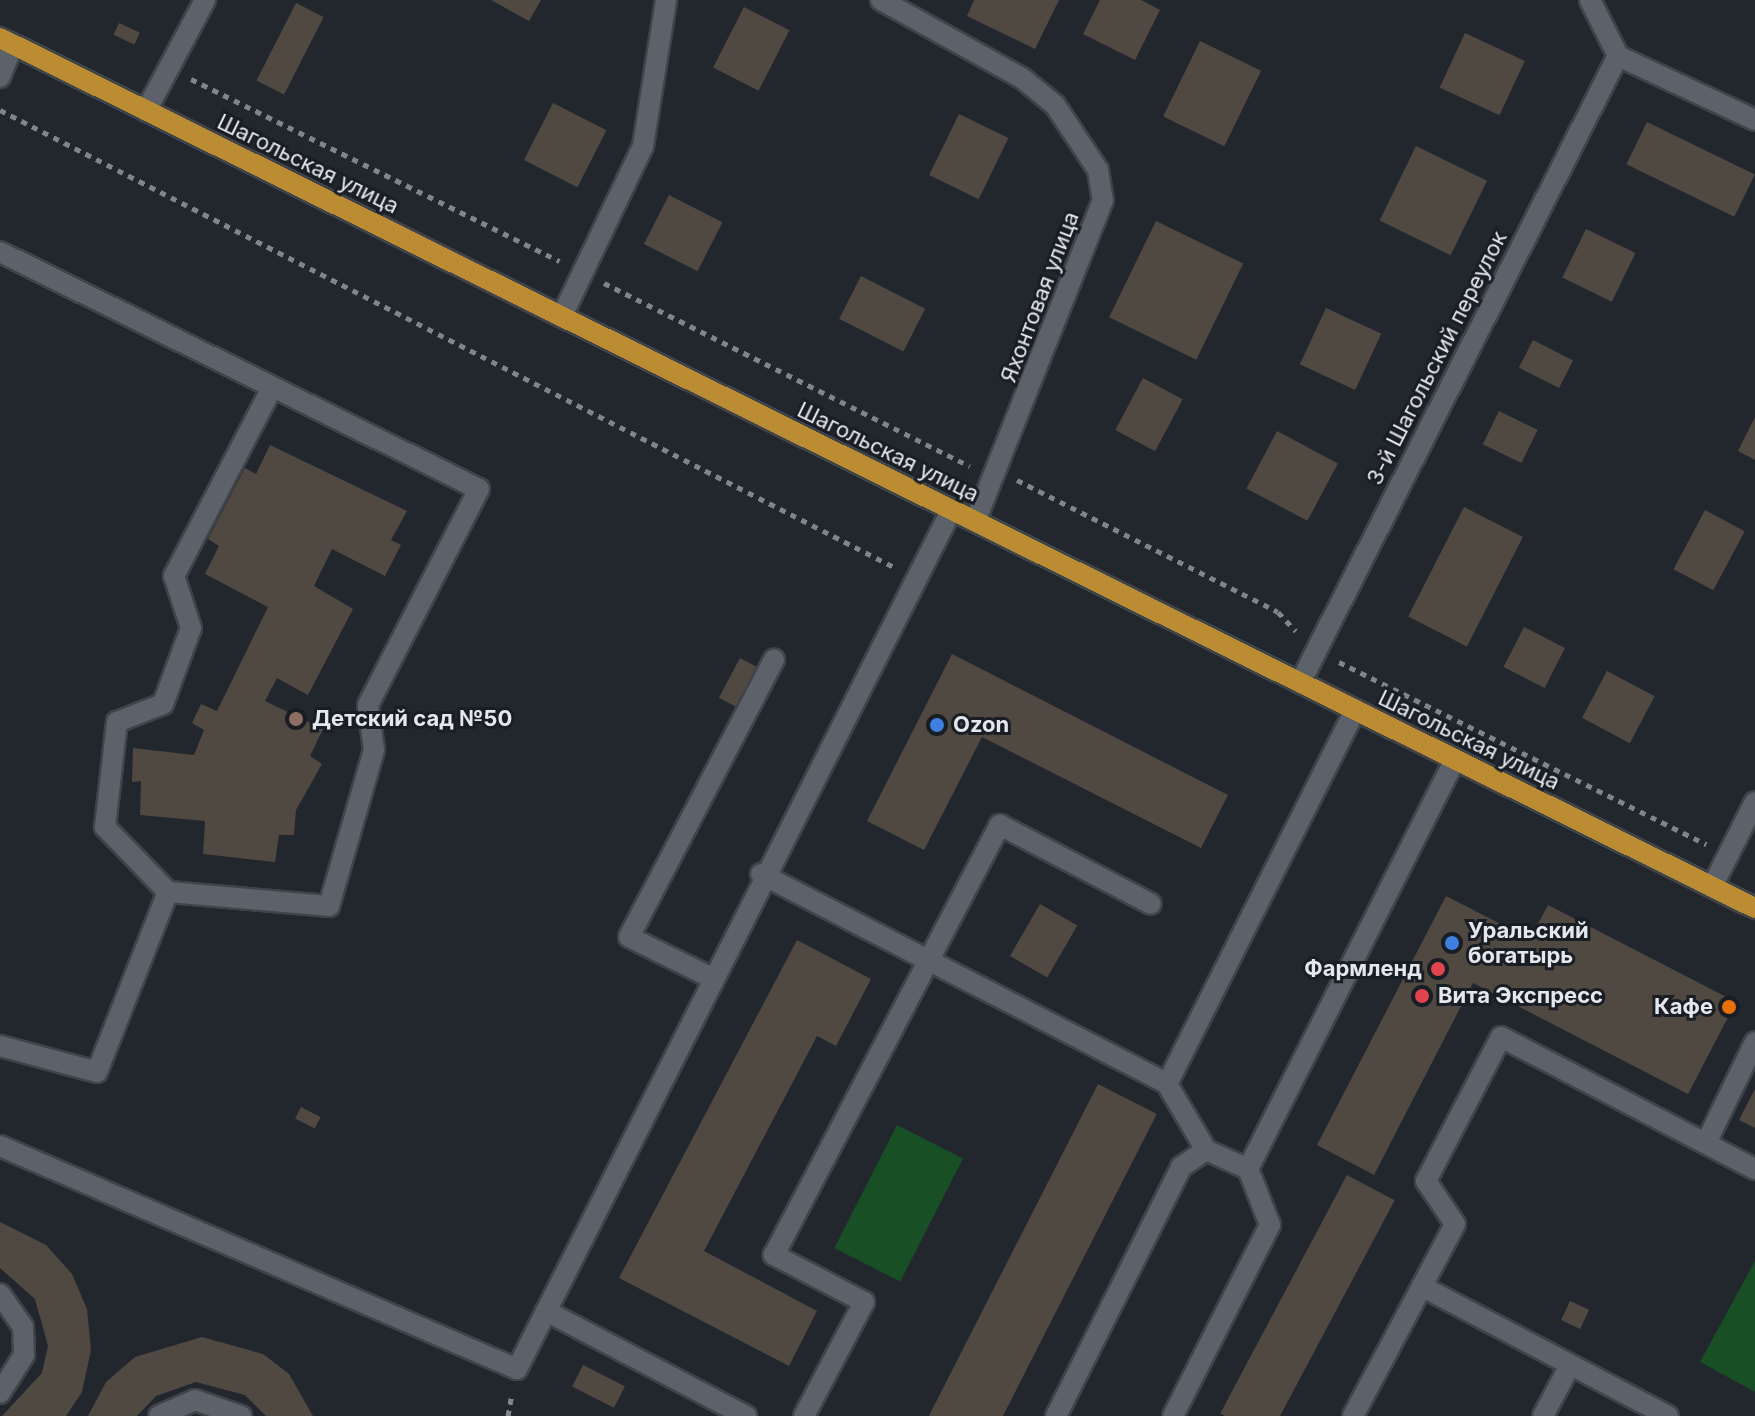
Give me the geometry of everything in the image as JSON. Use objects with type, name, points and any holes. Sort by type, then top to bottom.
[{"type":"main road","name":"Шагольская улица","points":[[6,41],[1755,908]]},
{"type":"street","points":[[146,111],[205,0]]},
{"type":"street","points":[[562,316],[643,146],[666,0]]},
{"type":"street","name":"Яхонтовая улица","points":[[881,0],[916,8],[1055,105],[1098,170],[1103,200],[998,471],[975,521]]},
{"type":"street","points":[[1590,0],[1618,56],[1755,120]]},
{"type":"street","points":[[0,77],[6,41]]},
{"type":"street","name":"3-й Шагольский переулок","points":[[1300,683],[1618,56]]},
{"type":"street","points":[[0,252],[271,390],[479,489],[368,705],[374,750],[329,906],[168,892],[105,827],[117,722],[163,704],[191,628],[174,576],[271,390]]},
{"type":"street","points":[[0,1146],[517,1369],[761,874],[951,511]]},
{"type":"street","points":[[710,977],[629,937],[774,660]]},
{"type":"street","points":[[1167,1084],[1355,710]]},
{"type":"street","points":[[1248,1169],[1455,760]]},
{"type":"street","points":[[1712,887],[1755,802]]},
{"type":"street","points":[[804,1416],[864,1302],[774,1255],[1000,825],[1151,904]]},
{"type":"street","points":[[761,874],[1167,1084],[1206,1150],[1248,1169],[1270,1225],[1173,1416]]},
{"type":"street","points":[[0,1046],[97,1072],[168,892]]},
{"type":"street","points":[[1353,1416],[1455,1224],[1426,1181],[1501,1037],[1755,1169]]},
{"type":"street","points":[[1706,1143],[1755,1042]]},
{"type":"street","points":[[1056,1416],[1181,1167],[1206,1150]]},
{"type":"street","points":[[1423,1287],[1569,1367],[1668,1416]]},
{"type":"street","points":[[0,1294],[23,1327],[24,1355],[0,1393]]},
{"type":"street","points":[[546,1311],[746,1416]]},
{"type":"street","points":[[1543,1416],[1569,1367]]},
{"type":"street","points":[[159,1416],[195,1400],[241,1416]]},
{"type":"path","points":[[169,68],[583,272],[953,462],[998,471],[1278,612],[1316,651],[1730,856]]},
{"type":"path","points":[[0,110],[916,578]]},
{"type":"green space","points":[[897,1125],[963,1159],[900,1282],[834,1248]]},
{"type":"green space","points":[[1755,1261],[1755,1392],[1700,1362]]},
{"type":"building","points":[[491,0],[541,0],[529,21]]},
{"type":"building","points":[[974,0],[1059,0],[1035,49],[967,16]]},
{"type":"building","points":[[1100,0],[1141,0],[1160,10],[1135,60],[1083,34]]},
{"type":"building","points":[[296,3],[324,17],[284,95],[257,81]]},
{"type":"building","points":[[744,7],[789,30],[759,91],[713,68]]},
{"type":"building","points":[[119,23],[140,33],[134,45],[114,35]]},
{"type":"building","points":[[1465,33],[1525,61],[1499,115],[1440,87]]},
{"type":"building","points":[[1200,41],[1261,71],[1224,146],[1163,116]]},
{"type":"building","points":[[553,103],[606,130],[577,187],[524,160]]},
{"type":"building","points":[[959,114],[1008,138],[979,199],[929,175]]},
{"type":"building","points":[[1647,122],[1755,175],[1734,217],[1626,164]]},
{"type":"building","points":[[1416,146],[1487,181],[1451,255],[1380,221]]},
{"type":"building","points":[[669,195],[722,222],[697,271],[644,244]]},
{"type":"building","points":[[1156,221],[1243,264],[1196,360],[1109,317]]},
{"type":"building","points":[[1586,229],[1635,253],[1612,302],[1562,278]]},
{"type":"building","points":[[861,276],[925,309],[903,351],[839,319]]},
{"type":"building","points":[[1326,308],[1381,334],[1355,390],[1300,364]]},
{"type":"building","points":[[1533,340],[1573,360],[1559,388],[1519,368]]},
{"type":"building","points":[[1143,378],[1183,399],[1155,451],[1115,430]]},
{"type":"building","points":[[1499,411],[1538,430],[1521,463],[1483,444]]},
{"type":"building","points":[[1755,417],[1755,460],[1738,451]]},
{"type":"building","points":[[1277,431],[1338,463],[1307,521],[1246,488]]},
{"type":"building","points":[[270,445],[407,511],[391,540],[401,545],[385,576],[332,549],[314,586],[353,609],[308,695],[277,678],[265,701],[323,729],[310,756],[322,764],[296,810],[294,835],[279,835],[275,862],[203,854],[205,821],[140,815],[141,781],[132,782],[133,748],[194,755],[204,730],[192,723],[201,704],[217,711],[268,607],[205,574],[219,546],[208,539],[245,468],[256,474]]},
{"type":"building","points":[[1464,507],[1523,537],[1467,647],[1408,617]]},
{"type":"building","points":[[1705,510],[1745,531],[1713,590],[1674,569]]},
{"type":"building","points":[[1524,627],[1565,648],[1545,688],[1504,667]]},
{"type":"building","points":[[952,654],[1228,795],[1201,848],[982,737],[924,850],[867,821]]},
{"type":"building","points":[[740,658],[759,668],[737,708],[719,698]]},
{"type":"building","points":[[1607,671],[1655,696],[1630,743],[1582,718]]},
{"type":"building","points":[[1446,896],[1530,939],[1548,905],[1736,1002],[1688,1094],[1473,983],[1374,1175],[1317,1145]]},
{"type":"building","points":[[1040,904],[1077,926],[1047,977],[1010,956]]},
{"type":"building","points":[[797,940],[871,979],[836,1046],[817,1036],[704,1251],[817,1311],[789,1366],[619,1278]]},
{"type":"building","points":[[1098,1084],[1157,1114],[1003,1416],[929,1416]]},
{"type":"building","points":[[1755,1089],[1755,1128],[1739,1120]]},
{"type":"building","points":[[301,1107],[321,1117],[315,1129],[295,1119]]},
{"type":"building","points":[[1347,1175],[1395,1200],[1280,1416],[1220,1413]]},
{"type":"building","points":[[0,1222],[46,1245],[72,1274],[87,1309],[91,1350],[82,1392],[66,1416],[2,1416],[42,1373],[48,1346],[35,1299],[0,1268]]},
{"type":"building","points":[[1570,1301],[1589,1310],[1580,1329],[1561,1320]]},
{"type":"building","points":[[202,1337],[263,1354],[289,1374],[313,1416],[266,1416],[245,1395],[196,1382],[156,1396],[137,1416],[88,1416],[106,1382],[135,1357]]},
{"type":"building","points":[[583,1365],[625,1386],[614,1408],[572,1386]]},
{"type":"place","name":"Детский сад №50","points":[[296,719]]},
{"type":"place","name":"Ozon","points":[[937,725]]},
{"type":"place","name":"Уральский богатырь","points":[[1452,943]]},
{"type":"place","name":"Фармленд","points":[[1438,969]]},
{"type":"place","name":"Вита Экспресс","points":[[1422,996]]},
{"type":"place","name":"Кафе","points":[[1729,1007]]}]
